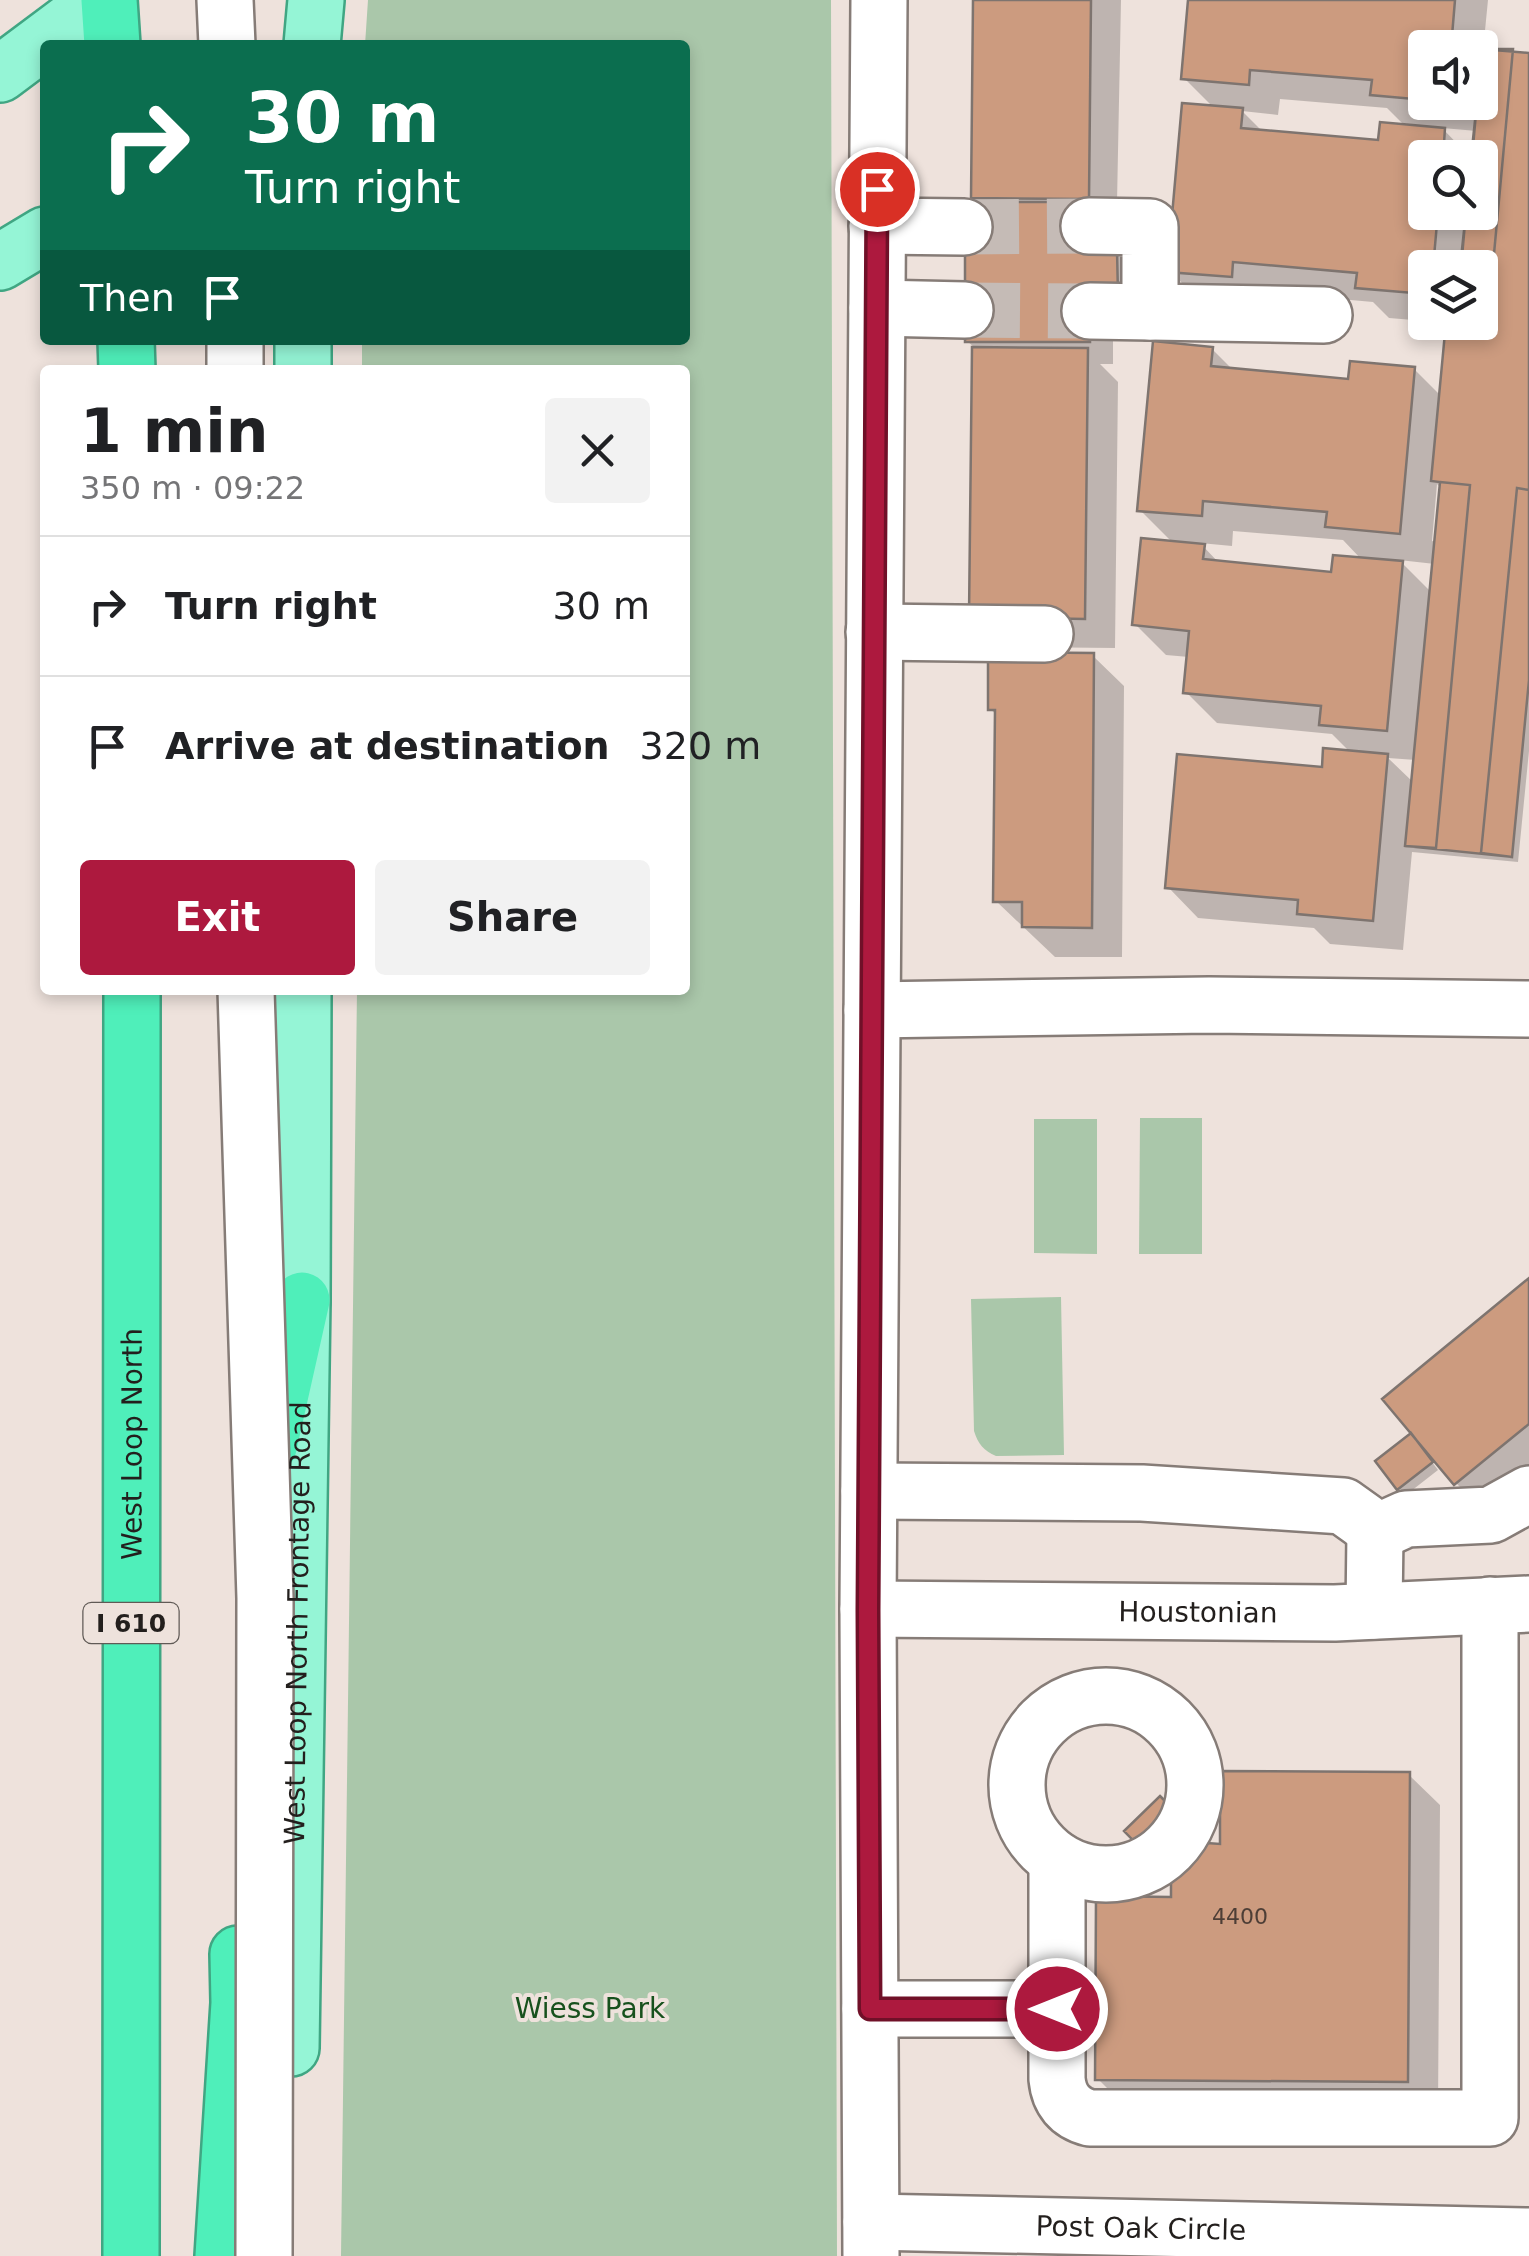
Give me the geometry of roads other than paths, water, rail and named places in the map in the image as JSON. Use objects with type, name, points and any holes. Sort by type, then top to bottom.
[{"type":"highway","points":[[109,0],[112,40]]},
{"type":"highway","name":"West Loop North","points":[[131,2256],[132,995]]},
{"type":"highway","points":[[223,2256],[238,2003],[238,1584],[302,1300]]},
{"type":"main road","points":[[45,40],[99,0]]},
{"type":"main road","points":[[290,0],[293,40]]},
{"type":"main road","points":[[312,40],[316,0]]},
{"type":"main road","points":[[0,74],[40,44]]},
{"type":"main road","points":[[0,262],[40,238]]},
{"type":"main road","name":"West Loop North Frontage Road","points":[[292,2256],[302,995]]},
{"type":"street","points":[[225,0],[227,40]]},
{"type":"street","points":[[871,2239],[868,1610],[878,0]]},
{"type":"street","points":[[877,226],[964,226]]},
{"type":"street","points":[[1089,226],[1150,227],[1150,312]]},
{"type":"street","points":[[877,308],[964,310]]},
{"type":"street","points":[[1090,311],[1324,314]]},
{"type":"street","points":[[874,632],[1044,634]]},
{"type":"street","points":[[246,995],[266,1598],[264,2256]]},
{"type":"street","points":[[872,1010],[1209,1005],[1529,1009]]},
{"type":"street","points":[[869,1491],[1142,1493],[1343,1506],[1374,1534],[1374,1611]]},
{"type":"street","points":[[1374,1534],[1406,1519],[1492,1515],[1529,1494]]},
{"type":"street","points":[[1057,1860],[1058,2089],[1066,2106],[1082,2116],[1490,2118],[1510,1604]]},
{"type":"street","name":"Houstonian","points":[[868,1610],[1315,1612],[1510,1604]]},
{"type":"street","points":[[870,2009],[1057,2009]]},
{"type":"street","name":"Post Oak Circle","points":[[871,2239],[1529,2236]]},
{"type":"tunnel","points":[[964,227],[1089,226]]},
{"type":"tunnel","points":[[965,310],[1090,311]]},
{"type":"park label","name":"Wiess Park","points":[[590,2008]]}]
